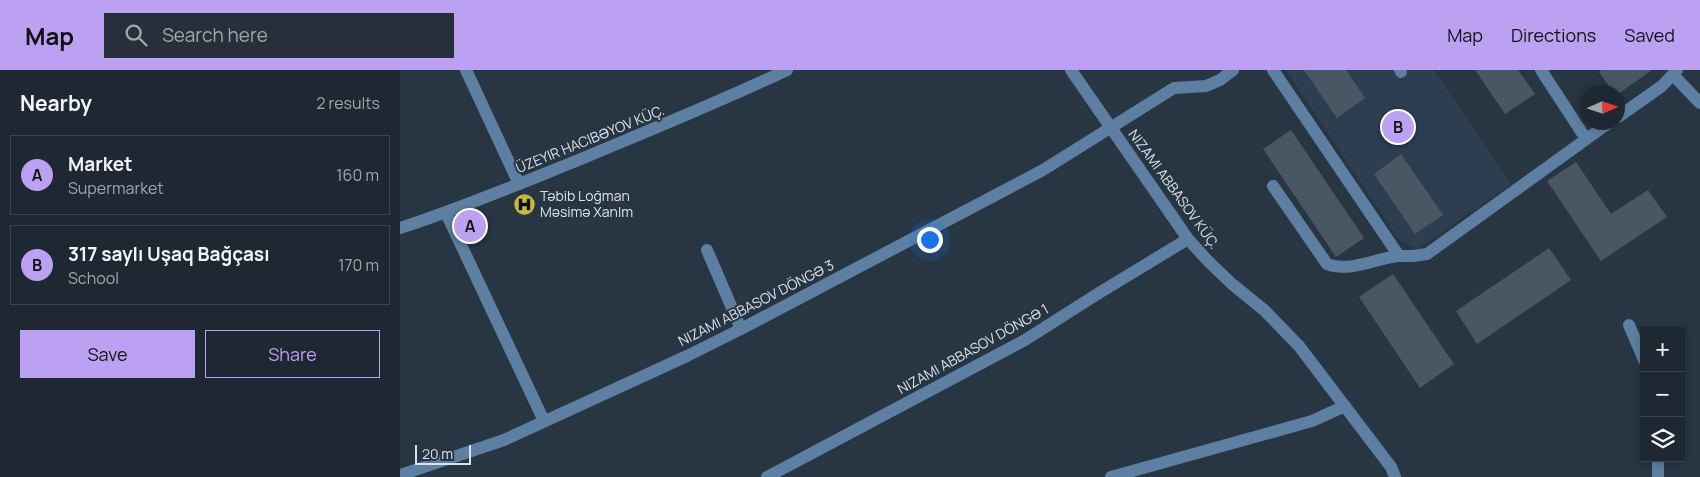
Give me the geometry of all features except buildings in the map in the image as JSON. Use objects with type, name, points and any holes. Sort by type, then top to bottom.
[{"type":"street","points":[[466,70],[519,184]]},
{"type":"street","points":[[400,228],[446,213],[519,184],[712,105],[787,70]]},
{"type":"street","name":"NIZAMI ABBASOV KÜÇ.","points":[[1071,70],[1188,239],[1214,267],[1264,310],[1299,346],[1391,468],[1395,477]]},
{"type":"street","name":"NIZAMI ABBASOV DÖNGƏ 3","points":[[400,475],[504,440],[686,356],[1043,170],[1174,88],[1206,86],[1220,80],[1233,70]]},
{"type":"street","points":[[1273,70],[1399,256]]},
{"type":"street","points":[[1541,70],[1586,139]]},
{"type":"street","points":[[1625,112],[1662,86],[1675,73],[1700,103]]},
{"type":"street","points":[[1272,186],[1327,264],[1345,268],[1385,257],[1428,254],[1599,130]]},
{"type":"street","points":[[446,213],[544,421]]},
{"type":"street","name":"NIZAMI ABBASOV DÖNGƏ 1","points":[[767,477],[1025,340],[1188,239]]},
{"type":"street","points":[[707,250],[741,329]]},
{"type":"street","points":[[1629,325],[1640,351]]},
{"type":"street","points":[[1111,477],[1312,421],[1345,406]]},
{"type":"street","points":[[1658,462],[1658,477]]},
{"type":"shaded area","points":[[1286,70],[1434,70],[1511,184],[1418,249],[1400,241]]},
{"type":"place","name":"317 saylı Uşaq Bağçası","points":[[1398,127]]},
{"type":"place","name":"Təbib Loğman Məsimə Xanlm","points":[[524,204]]},
{"type":"place","name":"Market","points":[[470,226]]}]
